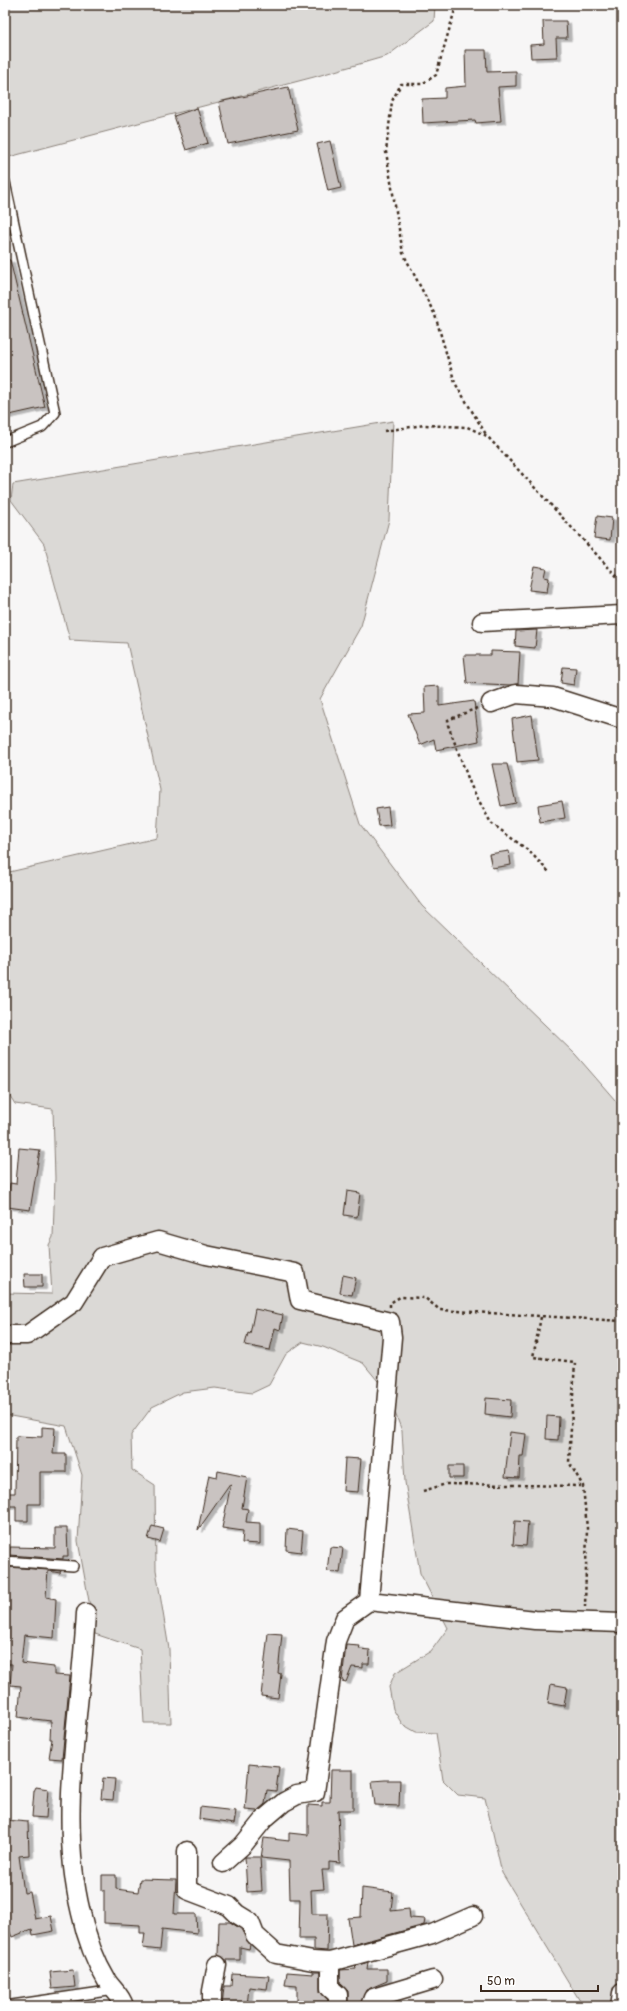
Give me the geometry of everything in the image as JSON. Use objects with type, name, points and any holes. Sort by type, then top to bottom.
[{"type":"street","points":[[482,622],[622,615]]},
{"type":"street","points":[[491,703],[516,694],[552,697],[622,719]]},
{"type":"street","points":[[5,1335],[27,1335],[74,1302],[102,1257],[158,1241],[206,1255],[295,1273],[300,1300],[390,1322],[392,1337],[391,1352],[369,1601]]},
{"type":"street","points":[[223,1863],[243,1845],[264,1819],[284,1802],[297,1795],[315,1792],[336,1640],[345,1618],[369,1601],[535,1620],[622,1623]]},
{"type":"street","points":[[86,1613],[83,1666],[73,1751],[72,1850],[81,1913],[94,1957],[108,1982],[120,1998]]},
{"type":"street","points":[[187,1851],[187,1890],[229,1906],[237,1914],[250,1922],[255,1935],[276,1954],[313,1961],[330,1962],[432,1934],[473,1916]]},
{"type":"street","points":[[330,1962],[330,1988],[338,1995],[338,2006]]},
{"type":"street","points":[[212,2006],[212,1991],[217,1965]]},
{"type":"street","points":[[370,2006],[373,1998],[433,1980]]},
{"type":"street","points":[[620,2006],[622,1993]]},
{"type":"lane","points":[[5,182],[55,413],[42,427],[5,442]]},
{"type":"lane","points":[[5,1561],[73,1566]]},
{"type":"lane","points":[[5,2006],[120,1998]]},
{"type":"path","points":[[455,5],[436,75],[422,84],[401,84],[392,101],[386,152],[404,253],[435,315],[455,383],[488,436],[622,582]]},
{"type":"path","points":[[384,431],[424,425],[467,427],[488,436]]},
{"type":"path","points":[[491,703],[448,720],[448,725],[471,786],[491,823],[529,851],[549,872]]},
{"type":"path","points":[[390,1322],[390,1303],[400,1297],[425,1298],[440,1310],[541,1317],[622,1320]]},
{"type":"path","points":[[541,1317],[533,1357],[575,1362],[570,1462],[583,1486],[587,1528],[584,1622]]},
{"type":"path","points":[[423,1491],[446,1484],[583,1486]]},
{"type":"shaded area","points":[[5,5],[435,5],[434,21],[387,56],[314,77],[5,158]]},
{"type":"shaded area","points":[[393,421],[389,520],[361,626],[320,699],[360,824],[422,906],[575,1054],[622,1108],[622,2006],[583,2006],[502,1873],[485,1798],[458,1795],[443,1780],[436,1733],[416,1732],[402,1724],[393,1709],[389,1687],[395,1673],[431,1651],[448,1628],[420,1573],[405,1482],[402,1431],[387,1392],[363,1363],[323,1347],[303,1342],[286,1354],[269,1385],[252,1393],[215,1388],[183,1392],[152,1407],[131,1435],[132,1470],[155,1485],[156,1570],[169,1649],[171,1723],[144,1723],[140,1649],[95,1634],[78,1541],[82,1475],[66,1426],[5,1415],[5,1293],[52,1294],[49,1245],[53,1237],[55,1178],[53,1109],[15,1104],[5,1088],[5,873],[157,838],[160,790],[127,643],[70,640],[44,544],[11,500],[13,484]]},
{"type":"building","points":[[543,21],[566,21],[567,38],[556,38],[557,57],[531,58],[530,45],[544,44]]},
{"type":"building","points":[[465,50],[486,50],[487,72],[516,71],[516,86],[498,87],[501,121],[476,123],[475,120],[423,123],[422,99],[445,98],[445,88],[466,86]]},
{"type":"building","points":[[288,87],[298,130],[228,144],[219,102]]},
{"type":"building","points":[[197,108],[208,143],[186,150],[174,116]]},
{"type":"building","points":[[330,141],[341,188],[328,191],[317,144]]},
{"type":"building","points":[[5,260],[10,260],[45,407],[5,416]]},
{"type":"building","points":[[597,516],[612,518],[610,540],[594,538]]},
{"type":"building","points":[[534,566],[546,568],[544,577],[549,578],[547,592],[529,590]]},
{"type":"building","points":[[537,630],[535,648],[515,646],[516,631]]},
{"type":"building","points":[[491,651],[520,652],[518,684],[467,683],[464,655],[491,655]]},
{"type":"building","points":[[563,667],[576,668],[574,685],[561,683]]},
{"type":"building","points":[[439,686],[439,706],[474,701],[479,741],[436,750],[434,739],[420,745],[408,714],[425,713],[424,687]]},
{"type":"building","points":[[532,715],[538,760],[517,762],[512,719]]},
{"type":"building","points":[[492,764],[507,764],[516,803],[501,806]]},
{"type":"building","points":[[562,801],[565,818],[540,822],[538,805]]},
{"type":"building","points":[[388,807],[390,825],[379,826],[376,809]]},
{"type":"building","points":[[509,851],[511,865],[492,868],[489,854]]},
{"type":"building","points":[[19,1148],[40,1150],[30,1210],[7,1207],[10,1183],[16,1184]]},
{"type":"building","points":[[347,1191],[360,1193],[357,1217],[344,1215]]},
{"type":"building","points":[[24,1274],[42,1274],[42,1287],[25,1287]]},
{"type":"building","points":[[343,1275],[356,1278],[352,1295],[340,1293]]},
{"type":"building","points":[[255,1309],[283,1315],[280,1330],[275,1328],[270,1350],[245,1345],[248,1333],[250,1334]]},
{"type":"building","points":[[486,1398],[511,1400],[510,1417],[485,1414]]},
{"type":"building","points":[[547,1416],[559,1417],[558,1440],[546,1439]]},
{"type":"building","points":[[42,1427],[55,1428],[53,1454],[66,1454],[66,1472],[40,1472],[40,1504],[28,1504],[28,1521],[16,1521],[16,1506],[5,1506],[5,1493],[15,1493],[16,1436],[42,1437]]},
{"type":"building","points":[[510,1432],[526,1434],[523,1456],[520,1456],[519,1478],[505,1477]]},
{"type":"building","points":[[345,1458],[361,1459],[358,1492],[343,1491]]},
{"type":"building","points":[[449,1466],[463,1466],[463,1478],[449,1478]]},
{"type":"building","points":[[218,1471],[247,1477],[242,1508],[248,1509],[246,1522],[260,1523],[260,1544],[242,1543],[243,1531],[222,1528],[231,1483],[198,1530],[209,1475],[217,1477]]},
{"type":"building","points":[[515,1521],[528,1522],[526,1546],[513,1545]]},
{"type":"building","points":[[152,1526],[164,1529],[160,1542],[148,1539]]},
{"type":"building","points":[[55,1528],[67,1528],[68,1556],[63,1556],[63,1559],[9,1555],[10,1547],[55,1548]]},
{"type":"building","points":[[287,1529],[303,1531],[301,1552],[286,1550]]},
{"type":"building","points":[[330,1547],[343,1548],[340,1573],[327,1571]]},
{"type":"building","points":[[8,1567],[61,1571],[60,1573],[48,1571],[46,1597],[56,1599],[54,1638],[24,1635],[21,1663],[54,1667],[54,1675],[70,1676],[62,1759],[49,1758],[52,1739],[50,1739],[51,1721],[18,1717],[21,1686],[10,1685],[12,1664],[5,1664],[5,1591]]},
{"type":"building","points":[[268,1633],[282,1634],[278,1673],[281,1674],[278,1698],[261,1696]]},
{"type":"building","points":[[346,1645],[360,1646],[359,1649],[370,1650],[369,1664],[363,1664],[363,1668],[352,1667],[346,1682],[342,1681]]},
{"type":"building","points":[[551,1684],[567,1687],[564,1706],[548,1703]]},
{"type":"building","points":[[249,1764],[279,1767],[276,1791],[267,1790],[265,1804],[257,1811],[245,1810]]},
{"type":"building","points":[[331,1770],[353,1770],[353,1810],[338,1810],[340,1863],[329,1862],[329,1870],[322,1870],[324,1889],[311,1890],[312,1914],[328,1914],[327,1951],[314,1950],[314,1939],[299,1939],[300,1899],[290,1899],[289,1861],[261,1858],[264,1838],[289,1841],[289,1833],[308,1835],[308,1805],[322,1806],[322,1802],[330,1802]]},
{"type":"building","points":[[103,1778],[115,1779],[113,1800],[101,1799]]},
{"type":"building","points":[[400,1780],[399,1806],[375,1805],[372,1781]]},
{"type":"building","points":[[36,1787],[48,1789],[46,1818],[32,1817],[34,1791]]},
{"type":"building","points":[[200,1807],[236,1811],[234,1824],[199,1819]]},
{"type":"building","points":[[5,1820],[28,1822],[29,1855],[19,1856],[24,1893],[30,1892],[35,1919],[51,1916],[54,1931],[33,1935],[32,1929],[12,1937],[8,1928],[5,1909]]},
{"type":"building","points":[[245,1857],[260,1857],[262,1891],[247,1892]]},
{"type":"building","points":[[102,1875],[116,1875],[116,1889],[138,1892],[140,1879],[176,1880],[174,1914],[196,1914],[197,1933],[162,1929],[160,1950],[143,1948],[145,1933],[140,1933],[140,1925],[104,1923],[104,1890],[102,1890]]},
{"type":"building","points":[[362,1888],[393,1892],[391,1911],[409,1909],[410,1918],[425,1919],[424,1925],[352,1945],[348,1918],[361,1917]]},
{"type":"building","points":[[219,1922],[230,1922],[241,1929],[250,1945],[249,1949],[240,1947],[240,1960],[226,1960],[218,1955]]},
{"type":"building","points":[[368,1962],[367,1969],[387,1969],[387,1981],[366,1990],[360,2006],[348,2006],[348,1991],[340,1983],[340,1970],[356,1969],[355,1966]]},
{"type":"building","points":[[73,1970],[75,1987],[52,1989],[50,1972]]},
{"type":"building","points":[[287,1972],[313,1974],[313,1972],[320,1972],[320,1992],[328,2000],[328,2002],[297,2002],[297,1986],[285,1985]]},
{"type":"building","points":[[232,1974],[269,1976],[267,1989],[249,1987],[247,2006],[222,2006],[224,1986],[231,1986]]}]
